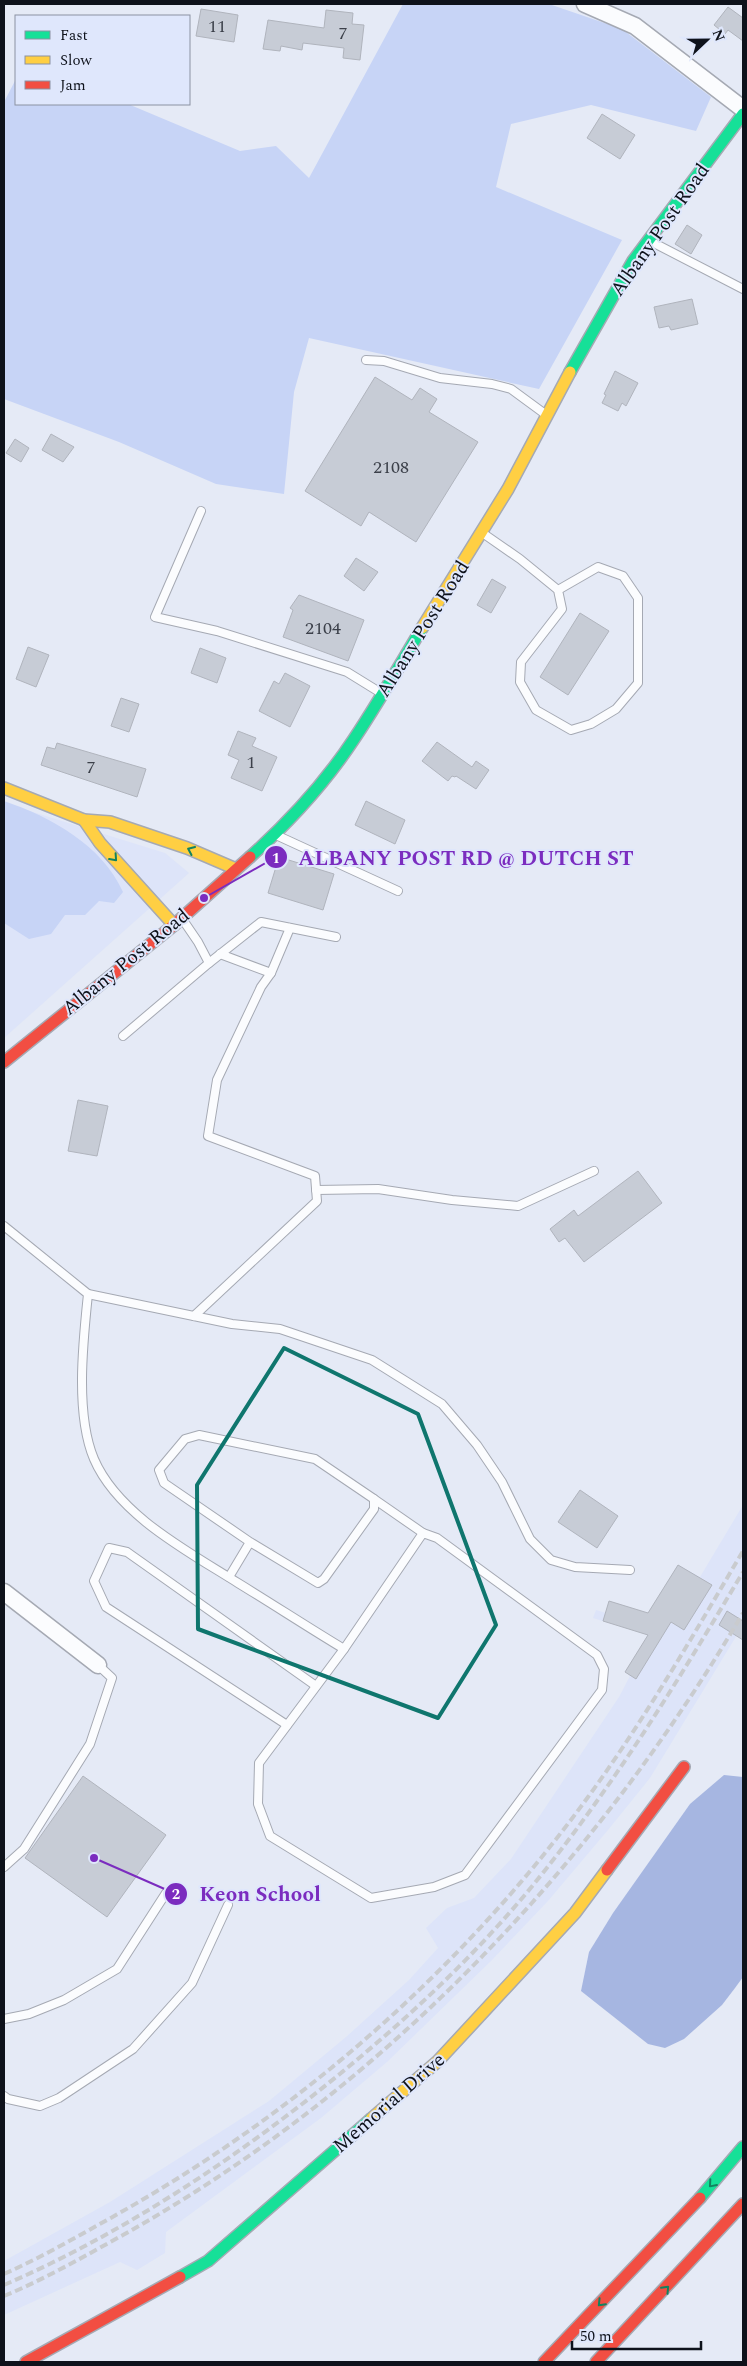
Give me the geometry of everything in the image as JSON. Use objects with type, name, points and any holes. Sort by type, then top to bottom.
[{"type":"main road","name":"Albany Post Road","points":[[4,1062],[153,940],[178,922],[236,869],[274,834],[310,796],[353,741],[482,532],[586,341],[633,261],[743,114]]},
{"type":"main road","points":[[4,788],[84,820],[110,822],[188,848],[236,869]]},
{"type":"main road","points":[[84,820],[100,843],[178,922]]},
{"type":"main road","name":"Memorial Drive","points":[[26,2362],[208,2261],[438,2061],[580,1907],[684,1767]]},
{"type":"main road","points":[[544,2362],[689,2211],[743,2147]]},
{"type":"main road","points":[[596,2362],[743,2204]]},
{"type":"street","points":[[585,4],[635,26],[743,109]]},
{"type":"street","points":[[4,1592],[98,1665]]},
{"type":"lane","points":[[648,240],[743,289]]},
{"type":"lane","points":[[366,360],[384,361],[440,378],[492,384],[511,389],[547,415]]},
{"type":"lane","points":[[201,511],[155,617],[217,631],[347,672],[382,694]]},
{"type":"lane","points":[[482,532],[520,559],[558,590],[562,609],[521,662],[520,682],[536,710],[571,730],[591,724],[616,709],[638,683],[638,598],[623,576],[598,567],[558,590]]},
{"type":"lane","points":[[274,834],[398,891]]},
{"type":"lane","points":[[178,922],[198,942],[209,963]]},
{"type":"lane","points":[[123,1036],[209,963],[261,922],[336,936]]},
{"type":"lane","points":[[194,1316],[316,1201],[315,1176],[208,1136],[217,1080],[261,987],[271,973],[290,928]]},
{"type":"lane","points":[[220,954],[271,973]]},
{"type":"lane","points":[[316,1190],[378,1189],[452,1200],[518,1206],[594,1170]]},
{"type":"lane","points":[[4,1226],[88,1294],[194,1316],[280,1329],[372,1360],[442,1404],[476,1445],[502,1482],[530,1539],[550,1560],[575,1567],[630,1570]]},
{"type":"lane","points":[[88,1294],[83,1342],[84,1415],[94,1459],[118,1496],[172,1542],[344,1649]]},
{"type":"lane","points":[[374,1499],[374,1509],[324,1579],[318,1583],[250,1542],[164,1483],[159,1470],[185,1439],[199,1435],[315,1459],[423,1532],[437,1538],[597,1655],[604,1669],[602,1690],[465,1875],[434,1888],[370,1898],[270,1836],[258,1804],[259,1763],[344,1649],[423,1532]]},
{"type":"lane","points":[[229,1577],[250,1542]]},
{"type":"lane","points":[[287,1725],[106,1607],[94,1581],[109,1548],[126,1552],[316,1686]]},
{"type":"lane","points":[[4,1867],[24,1850],[90,1744],[112,1678],[98,1665]]},
{"type":"lane","points":[[4,2019],[29,2014],[64,2000],[117,1969],[166,1893]]},
{"type":"lane","points":[[4,2096],[8,2099],[40,2106],[59,2098],[133,2049],[192,1984],[228,1905]]},
{"type":"highlighted area","points":[[284,1348],[418,1414],[496,1625],[438,1718],[198,1629],[197,1485]]},
{"type":"shaded area","points":[[403,4],[549,4],[622,29],[711,97],[696,131],[591,105],[511,124],[496,187],[622,240],[539,389],[309,338],[294,392],[284,494],[216,484],[119,442],[4,399],[4,102],[15,81],[15,105],[130,105],[240,151],[276,146],[309,178]]},
{"type":"shaded area","points":[[4,801],[57,824],[89,847],[114,875],[123,892],[114,903],[99,901],[85,915],[65,915],[51,934],[29,939],[4,923]]},
{"type":"shaded area","points":[[4,803],[165,853],[189,873],[4,1038]]},
{"type":"shaded area","points":[[743,1505],[743,1625],[650,1778],[548,1901],[491,1961],[387,2062],[321,2118],[166,2232],[165,2253],[137,2270],[120,2262],[4,2315],[4,2261],[110,2202],[269,2101],[346,2037],[409,1980],[438,1948],[426,1928],[447,1908],[474,1898],[511,1859],[619,1697],[630,1676],[625,1672],[648,1635],[593,1618],[596,1610],[606,1613],[609,1601],[648,1613],[678,1565],[700,1577]]},
{"type":"shaded area","points":[[724,1775],[743,1777],[743,1977],[722,2005],[684,2039],[665,2048],[648,2044],[581,1991],[589,1952],[613,1913],[690,1804]]},
{"type":"building","points":[[728,7],[743,18],[743,41],[728,30],[725,34],[714,25]]},
{"type":"building","points":[[201,9],[238,15],[234,42],[196,36]]},
{"type":"building","points":[[326,10],[353,13],[352,24],[364,25],[360,60],[343,58],[344,48],[303,43],[302,50],[281,46],[280,51],[263,49],[268,20],[324,28]]},
{"type":"building","points":[[602,114],[635,135],[620,159],[587,138]]},
{"type":"building","points":[[687,225],[702,235],[691,254],[675,244]]},
{"type":"building","points":[[692,299],[698,324],[671,330],[669,326],[659,328],[654,307]]},
{"type":"building","points":[[615,371],[638,383],[626,406],[622,403],[618,411],[602,403],[606,395],[604,394]]},
{"type":"building","points":[[375,377],[412,400],[420,388],[437,399],[429,412],[478,442],[416,542],[369,512],[361,526],[305,491]]},
{"type":"building","points":[[51,434],[74,447],[63,462],[42,450]]},
{"type":"building","points":[[15,439],[29,448],[21,462],[6,453]]},
{"type":"building","points":[[356,558],[378,572],[364,591],[344,576]]},
{"type":"building","points":[[492,579],[506,587],[491,613],[477,605]]},
{"type":"building","points":[[299,595],[364,620],[348,661],[283,637],[293,610],[290,608]]},
{"type":"building","points":[[580,613],[609,631],[568,695],[540,677]]},
{"type":"building","points":[[28,647],[49,655],[36,687],[16,679]]},
{"type":"building","points":[[200,648],[226,658],[217,683],[191,673]]},
{"type":"building","points":[[285,673],[310,686],[290,727],[259,711],[274,681],[279,684]]},
{"type":"building","points":[[121,698],[139,704],[129,732],[111,726]]},
{"type":"building","points":[[238,731],[256,738],[252,746],[277,757],[262,791],[231,778],[239,760],[228,755]]},
{"type":"building","points":[[437,742],[472,767],[476,761],[489,770],[476,789],[456,776],[452,776],[448,781],[422,761]]},
{"type":"building","points":[[57,743],[146,769],[137,797],[41,765],[47,747],[55,749]]},
{"type":"building","points":[[366,801],[405,820],[395,844],[355,825]]},
{"type":"building","points":[[279,857],[334,874],[323,910],[268,893]]},
{"type":"building","points":[[78,1100],[108,1106],[97,1156],[68,1151]]},
{"type":"building","points":[[638,1171],[662,1203],[584,1262],[565,1238],[559,1242],[550,1229],[574,1210],[578,1216]]},
{"type":"building","points":[[580,1490],[618,1516],[597,1548],[558,1522]]},
{"type":"building","points":[[678,1565],[712,1585],[684,1630],[671,1622],[636,1679],[625,1672],[648,1635],[603,1621],[609,1601],[648,1613]]},
{"type":"building","points":[[727,1611],[743,1621],[743,1640],[719,1625]]},
{"type":"building","points":[[83,1776],[166,1835],[107,1917],[25,1858]]},
{"type":"railway","points":[[4,2274],[107,2220],[176,2179],[244,2134],[308,2086],[370,2035],[430,1980],[486,1922],[539,1861],[588,1797],[649,1707],[743,1551]]},
{"type":"railway","points":[[4,2285],[94,2241],[137,2217],[221,2163],[341,2073],[447,1979],[496,1928],[542,1874],[597,1801],[648,1726],[743,1572]]},
{"type":"railway","points":[[4,2296],[49,2275],[123,2235],[218,2177],[308,2112],[393,2041],[474,1965],[549,1883],[619,1797],[684,1707],[743,1613]]},
{"type":"traffic: fast","points":[[570,372],[633,261],[743,114]]},
{"type":"traffic: fast","points":[[250,857],[292,816],[331,771],[372,712],[422,628]]},
{"type":"traffic: fast","points":[[180,2277],[208,2261],[371,2119]]},
{"type":"traffic: fast","points":[[700,2198],[743,2147]]},
{"type":"traffic: slow","points":[[422,628],[508,489],[570,372]]},
{"type":"traffic: slow","points":[[4,788],[84,820],[110,822],[187,848],[236,869]]},
{"type":"traffic: slow","points":[[84,820],[100,843],[174,925]]},
{"type":"traffic: slow","points":[[371,2119],[438,2061],[575,1913],[607,1870]]},
{"type":"traffic: jam","points":[[4,1062],[174,925],[250,857]]},
{"type":"traffic: jam","points":[[607,1870],[684,1767]]},
{"type":"traffic: jam","points":[[544,2362],[700,2198]]},
{"type":"traffic: jam","points":[[596,2362],[743,2204]]},
{"type":"traffic: jam","points":[[26,2362],[180,2277]]},
{"type":"place","name":"ALBANY POST RD @ DUTCH ST","points":[[204,898]]},
{"type":"place","name":"Keon School","points":[[94,1858]]}]
